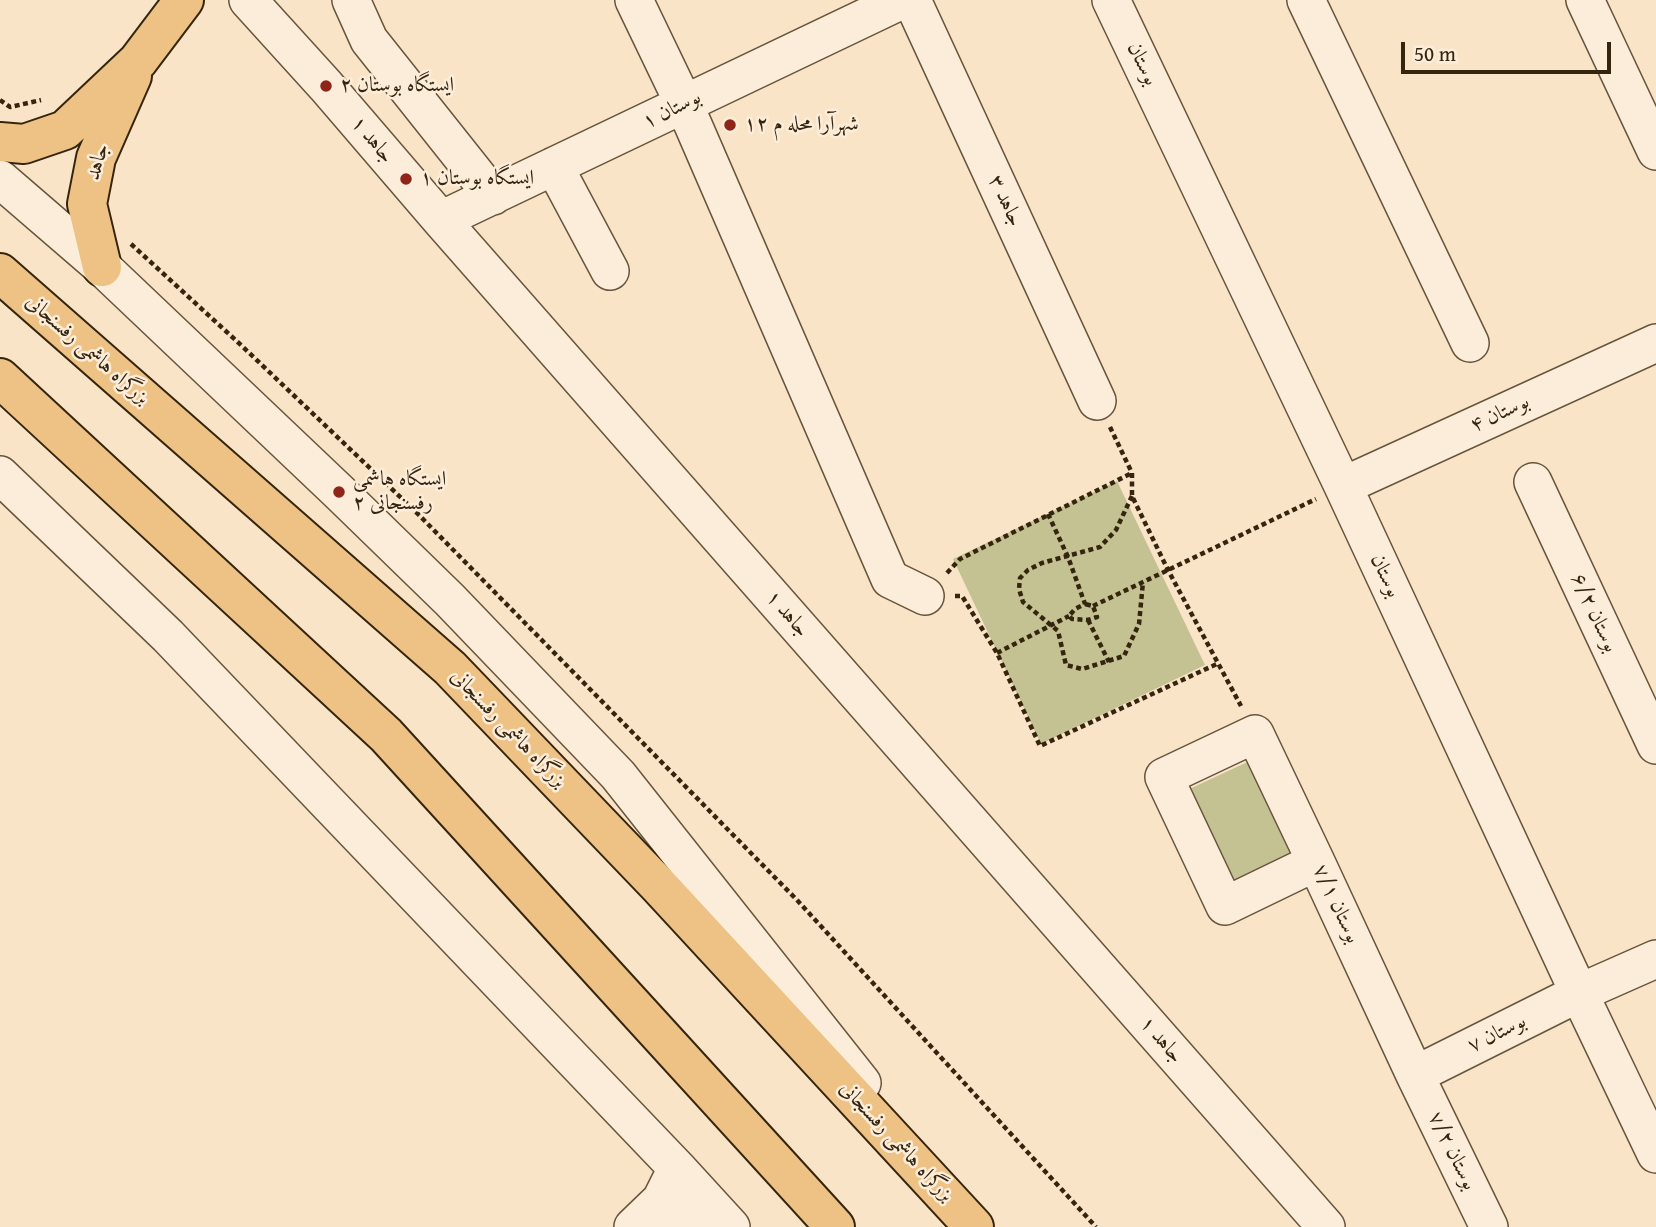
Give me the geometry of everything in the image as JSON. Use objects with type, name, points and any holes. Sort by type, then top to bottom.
[{"type":"main road","name":"جاهد","points":[[0,142],[24,144],[65,130],[138,61],[184,0]]},
{"type":"main road","name":"جاهد","points":[[102,268],[87,204],[96,158],[138,61]]},
{"type":"main road","name":"بزرگراه هاشمی رفسنجانی","points":[[0,274],[450,668],[659,886],[975,1227]]},
{"type":"main road","points":[[0,379],[386,735],[835,1227]]},
{"type":"street","name":"جاهد ۱","points":[[248,0],[1326,1227]]},
{"type":"street","points":[[351,0],[369,40],[493,195]]},
{"type":"street","points":[[634,0],[684,104],[890,579],[925,596]]},
{"type":"street","name":"بوستان ۱","points":[[442,220],[902,0]]},
{"type":"street","name":"جاهد ۳","points":[[912,0],[1097,401]]},
{"type":"street","name":"بوستان","points":[[1111,0],[1343,486],[1656,1154]]},
{"type":"street","points":[[1307,0],[1470,343]]},
{"type":"street","points":[[1585,0],[1656,151]]},
{"type":"street","points":[[554,166],[610,271]]},
{"type":"street","points":[[0,179],[102,268],[330,483],[450,600],[618,775],[975,1227]]},
{"type":"street","name":"بوستان ۴","points":[[1343,486],[1656,343]]},
{"type":"street","points":[[0,475],[168,636],[723,1219]]},
{"type":"street","name":"بوستان ۶/۲","points":[[1532,482],[1656,744]]},
{"type":"street","points":[[1255,734],[1164,778],[1219,894],[1225,906],[1316,862]]},
{"type":"street","name":"بوستان ۷/۱","points":[[1255,734],[1415,1075]]},
{"type":"street","name":"بوستان ۷","points":[[1415,1075],[1579,993],[1656,959]]},
{"type":"street","name":"بوستان ۷/۲","points":[[1415,1075],[1489,1227]]},
{"type":"street","points":[[634,1227],[661,1200],[677,1168]]},
{"type":"street","points":[[673,1227],[682,1218],[723,1219]]},
{"type":"path","points":[[1097,401],[1132,473],[1132,496],[1116,530],[1100,547],[1042,563],[1028,570],[1020,578],[1019,589],[1023,602],[1058,631],[1066,665],[1082,669],[1124,656],[1139,624],[1143,582]]},
{"type":"path","points":[[925,596],[960,559],[1132,473]]},
{"type":"path","points":[[997,653],[1069,616],[1084,604],[1093,606],[1343,486]]},
{"type":"path","points":[[1132,496],[1255,734]]},
{"type":"path","points":[[1048,514],[1068,557],[1084,604]]},
{"type":"path","points":[[925,596],[962,596],[997,653],[1040,746],[1219,663]]},
{"type":"path","points":[[1069,616],[1072,619],[1088,620],[1097,617],[1093,606]]},
{"type":"path","points":[[1088,620],[1109,662]]},
{"type":"shaded area","points":[[1117,481],[1205,665],[1041,744],[953,559]]},
{"type":"shaded area","points":[[1254,759],[1298,854],[1229,886],[1185,791]]},
{"type":"place","name":"ایستگاه بوستان ۲","points":[[326,86]]},
{"type":"place","name":"شهرآرا محله م ۱۲","points":[[730,125]]},
{"type":"place","name":"ایستگاه بوستان ۱","points":[[406,179]]},
{"type":"place","name":"ایستگاه هاشمی رفسنجانی ۲","points":[[339,492]]}]
